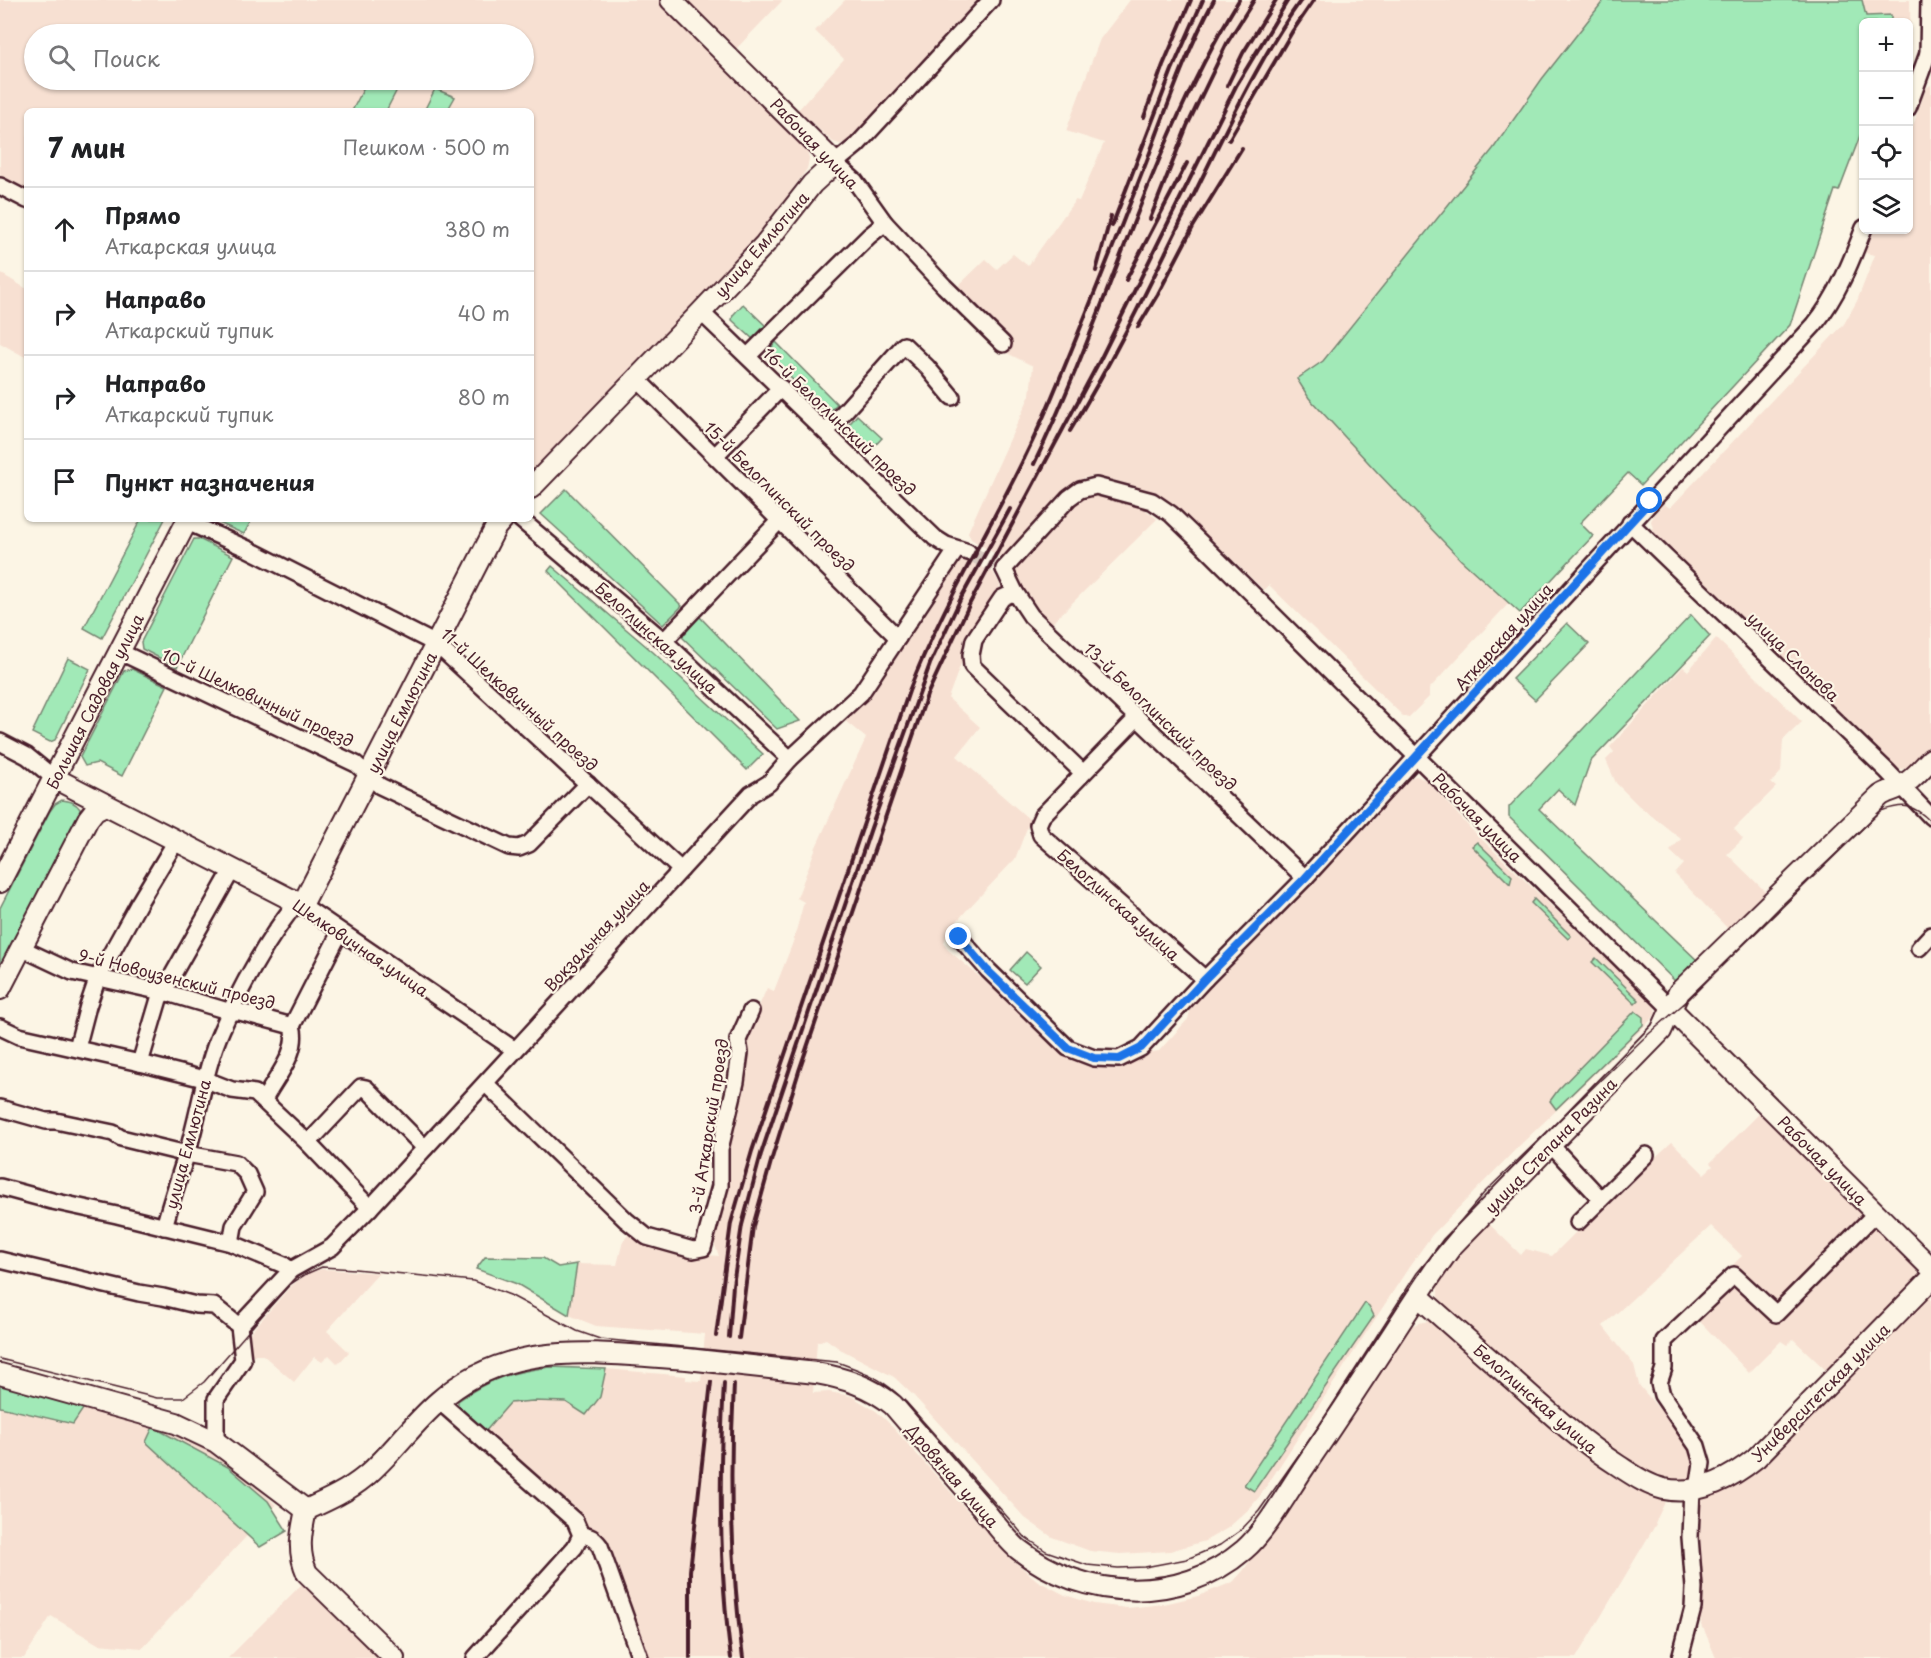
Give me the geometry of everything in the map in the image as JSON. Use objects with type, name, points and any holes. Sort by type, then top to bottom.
[{"type":"main road","name":"Рабочая улица","points":[[671,0],[835,163]]},
{"type":"main road","name":"улица Емлютина","points":[[534,485],[765,244],[812,184],[835,163]]},
{"type":"main road","name":"Большая Садовая улица","points":[[0,882],[186,522]]},
{"type":"main road","name":"улица Емлютина","points":[[299,904],[369,776],[500,522]]},
{"type":"main road","name":"улица Степана Разина","points":[[1214,1572],[1246,1548],[1268,1521],[1430,1275],[1452,1246],[1661,1031],[1679,992],[1883,793],[1901,786],[1931,759]]},
{"type":"main road","name":"Шелковичная улица","points":[[54,778],[299,904]]},
{"type":"main road","points":[[0,989],[88,819],[95,810],[105,805]]},
{"type":"main road","name":"Рабочая улица","points":[[1670,1008],[1931,1268]]},
{"type":"main road","name":"Университетская улица","points":[[1695,1489],[1717,1483],[1737,1473],[1756,1458],[1931,1279]]},
{"type":"main road","name":"Белоглинская улица","points":[[1418,1296],[1581,1440],[1598,1452],[1650,1485],[1666,1489],[1695,1489]]},
{"type":"main road","name":"Дровяная улица","points":[[306,1510],[338,1496],[366,1476],[439,1401],[468,1379],[492,1367],[516,1359],[547,1354],[687,1359],[816,1373],[853,1382],[881,1395],[1017,1548],[1070,1580],[1096,1586],[1127,1589],[1160,1588],[1191,1581],[1214,1572]]},
{"type":"main road","points":[[0,1374],[165,1419],[216,1442],[306,1510],[301,1531],[301,1560],[307,1574],[394,1658]]},
{"type":"street","name":"улица Емлютина","points":[[835,163],[856,145],[991,0]]},
{"type":"street","points":[[1913,99],[1926,77],[1930,49],[1929,0]]},
{"type":"street","name":"Рабочая улица","points":[[835,163],[855,182],[885,223],[1003,344]]},
{"type":"street","points":[[0,186],[24,198]]},
{"type":"street","points":[[748,356],[869,236],[885,223]]},
{"type":"street","name":"Аткарская улица","points":[[959,937],[987,970],[1068,1048],[1094,1058],[1119,1059],[1141,1048],[1205,979],[1305,878],[1827,310],[1847,270],[1861,234]]},
{"type":"street","name":"16-й Белоглинский проезд","points":[[701,312],[934,538],[946,546],[963,550]]},
{"type":"street","points":[[826,432],[904,345],[927,367],[952,397]]},
{"type":"street","name":"15-й Белоглинский проезд","points":[[637,379],[898,638]]},
{"type":"street","points":[[715,456],[781,388]]},
{"type":"street","name":"Рабочая улица","points":[[999,568],[1069,498],[1080,490],[1096,486],[1152,501],[1171,514],[1201,543],[1670,1008]]},
{"type":"street","points":[[664,641],[780,520]]},
{"type":"street","name":"11-й Шелковичный проезд","points":[[191,522],[436,644],[681,870]]},
{"type":"street","name":"Белоглинская улица","points":[[524,522],[664,641],[790,759]]},
{"type":"street","name":"улица Слонова","points":[[1630,523],[1931,817]]},
{"type":"street","name":"Вокзальная улица","points":[[239,1326],[291,1270],[332,1247],[486,1084],[751,795],[769,783],[790,759],[861,693],[898,638],[963,550]]},
{"type":"street","name":"13-й Белоглинский проезд","points":[[999,568],[1031,616],[1305,878]]},
{"type":"street","points":[[1015,592],[1002,598],[974,640],[971,655],[972,666],[1083,773],[1137,718]]},
{"type":"street","name":"10-й Шелковичный проезд","points":[[118,651],[356,764],[380,786],[509,847],[519,848],[529,844],[588,784]]},
{"type":"street","points":[[0,742],[27,756],[54,778]]},
{"type":"street","name":"Белоглинская улица","points":[[1083,773],[1042,816],[1038,825],[1041,835],[1205,979]]},
{"type":"street","points":[[77,1048],[98,978],[176,841]]},
{"type":"street","points":[[140,1063],[163,993],[232,870]]},
{"type":"street","name":"улица Емлютина","points":[[164,1227],[187,1154],[204,1079],[221,1030],[255,965],[280,924],[299,904]]},
{"type":"street","name":"Шелковичная улица","points":[[299,904],[515,1050]]},
{"type":"street","points":[[264,1100],[285,1065],[294,1044],[295,1035],[292,1026],[340,932]]},
{"type":"street","points":[[1919,948],[1931,935]]},
{"type":"street","name":"9-й Новоузенский проезд","points":[[21,948],[72,972],[292,1026]]},
{"type":"street","name":"3-й Аткарский проезд","points":[[486,1084],[626,1220],[647,1237],[693,1250],[703,1248],[720,1185],[720,1149],[736,1082],[740,1053],[738,1040],[751,1011]]},
{"type":"street","points":[[0,1027],[19,1036],[204,1079],[232,1090],[255,1093],[308,1143],[370,1208]]},
{"type":"street","points":[[308,1143],[361,1087],[366,1088],[425,1148]]},
{"type":"street","points":[[0,1108],[46,1121],[113,1133],[121,1138],[187,1154],[236,1163],[247,1174],[255,1192],[234,1226],[231,1244]]},
{"type":"street","points":[[1551,1144],[1601,1199]]},
{"type":"street","points":[[1578,1222],[1646,1155]]},
{"type":"street","points":[[0,1187],[231,1244],[284,1265],[291,1270]]},
{"type":"street","points":[[1680,1658],[1693,1608],[1694,1588],[1690,1537],[1695,1489],[1702,1463],[1696,1446],[1662,1395],[1659,1383],[1664,1368],[1665,1341],[1734,1275],[1776,1314],[1876,1213]]},
{"type":"street","points":[[0,1260],[139,1293],[196,1305],[214,1306],[239,1326],[243,1360],[216,1400],[216,1442]]},
{"type":"street","points":[[439,1401],[575,1521],[581,1535],[575,1547],[475,1658]]},
{"type":"street","points":[[581,1535],[590,1536],[600,1546],[640,1658]]},
{"type":"shaded area","points":[[0,0],[660,0],[805,143],[809,159],[807,169],[755,241],[534,475],[534,108],[24,108],[24,195],[0,182]]},
{"type":"shaded area","points":[[686,0],[781,0],[782,1],[736,49]]},
{"type":"shaded area","points":[[845,0],[981,0],[852,141],[840,144],[833,142],[798,110],[844,59],[815,31]]},
{"type":"shaded area","points":[[1130,0],[1604,0],[1542,79],[1493,149],[1323,361],[1297,379],[1310,398],[1378,473],[1461,560],[1509,603],[1429,689],[1429,697],[1408,718],[1403,716],[1269,585],[1264,590],[1175,505],[1120,482],[1095,476],[1083,478],[1066,493],[1012,554],[1000,557],[971,539],[968,532],[1030,395],[1033,366],[997,348],[956,288],[986,259],[997,269],[1013,254],[1028,266],[1075,200],[1079,201],[1104,143],[1066,131],[1100,39]]},
{"type":"shaded area","points":[[1862,0],[1910,0],[1910,18],[1890,18],[1890,15],[1866,16]]},
{"type":"shaded area","points":[[1931,85],[1931,744],[1909,767],[1902,769],[1894,767],[1655,537],[1651,521],[1664,504],[1670,508],[1844,324],[1857,301],[1875,255],[1865,253],[1872,234],[1913,234],[1913,125],[1926,88]]},
{"type":"shaded area","points":[[0,273],[24,287],[24,356],[0,343]]},
{"type":"shaded area","points":[[1088,495],[1112,496],[1142,507],[1157,519],[1050,625],[1036,612],[1015,578],[1014,571],[1019,562],[1072,504]]},
{"type":"shaded area","points":[[964,559],[993,572],[1000,585],[999,592],[971,637],[948,698],[980,727],[957,756],[1030,820],[1015,859],[947,933],[944,943],[947,949],[1003,997],[1031,1016],[1068,1056],[1140,1054],[1159,1051],[1188,1019],[1192,1002],[1407,779],[1416,776],[1426,780],[1471,829],[1653,1003],[1656,1012],[1652,1019],[1519,1146],[1432,1235],[1260,1496],[1228,1528],[1205,1541],[1170,1551],[1120,1554],[1090,1551],[1052,1537],[1025,1518],[894,1377],[840,1349],[826,1339],[817,1342],[813,1393],[829,1392],[851,1396],[876,1411],[1009,1557],[1038,1581],[1065,1595],[1094,1604],[1127,1608],[1164,1604],[1198,1596],[1233,1582],[1243,1571],[1410,1327],[1429,1321],[1439,1325],[1667,1498],[1656,1524],[1576,1658],[642,1658],[594,1530],[589,1531],[484,1433],[510,1403],[566,1402],[600,1397],[606,1369],[686,1376],[686,1380],[701,1381],[705,1334],[596,1326],[569,1315],[577,1264],[617,1265],[623,1241],[632,1231],[692,1254],[719,1256],[712,1237],[724,1151],[746,1078],[743,1068],[743,1042],[767,988],[774,991],[793,942],[804,902],[797,898],[816,847],[866,738],[844,720],[864,699],[958,560]]},
{"type":"shaded area","points":[[1716,638],[1802,722],[1783,740],[1781,772],[1771,783],[1776,787],[1734,829],[1743,839],[1727,854],[1771,897],[1733,934],[1675,874],[1684,864],[1670,851],[1681,839],[1638,805],[1616,783],[1606,760],[1614,752],[1610,747],[1683,667],[1688,671]]},
{"type":"shaded area","points":[[1760,1113],[1916,1268],[1919,1274],[1918,1281],[1830,1374],[1793,1339],[1787,1345],[1781,1341],[1749,1373],[1688,1309],[1742,1256],[1711,1226],[1603,1326],[1634,1365],[1639,1385],[1687,1443],[1692,1453],[1696,1463],[1695,1481],[1667,1483],[1601,1446],[1490,1348],[1438,1297],[1437,1278],[1487,1222],[1521,1255],[1526,1249],[1552,1256],[1604,1204],[1672,1142],[1704,1174],[1713,1166],[1710,1163]]},
{"type":"shaded area","points":[[322,1269],[379,1273],[327,1331],[349,1352],[338,1364],[329,1355],[322,1362],[314,1357],[294,1382],[263,1355],[249,1355],[248,1338],[290,1287],[307,1274]]},
{"type":"shaded area","points":[[1931,1295],[1931,1658],[1716,1658],[1700,1620],[1695,1498],[1727,1488],[1749,1476],[1927,1296]]},
{"type":"shaded area","points":[[0,1383],[138,1420],[171,1432],[211,1452],[247,1477],[276,1505],[142,1648],[98,1644],[51,1616],[24,1658],[0,1658]]},
{"type":"shaded area","points":[[303,1583],[387,1658],[228,1658]]},
{"type":"green space","points":[[1604,0],[1862,0],[1866,16],[1891,15],[1891,18],[1859,18],[1859,138],[1839,191],[1835,190],[1790,325],[1641,485],[1628,473],[1580,523],[1593,536],[1520,613],[1461,560],[1378,473],[1309,398],[1297,379],[1323,361],[1493,149],[1542,79]]},
{"type":"green space","points":[[363,90],[397,90],[388,108],[354,108]]},
{"type":"green space","points":[[434,90],[455,97],[449,108],[426,108]]},
{"type":"green space","points":[[743,304],[767,327],[754,340],[732,320],[733,315]]},
{"type":"green space","points":[[776,342],[837,404],[829,412],[824,411],[769,356],[768,352]]},
{"type":"green space","points":[[857,415],[882,438],[869,452],[846,428]]},
{"type":"green space","points":[[566,489],[682,606],[663,625],[541,514]]},
{"type":"green space","points":[[139,522],[163,522],[102,638],[84,628]]},
{"type":"green space","points":[[217,522],[250,522],[244,534]]},
{"type":"green space","points":[[194,539],[199,539],[233,556],[177,667],[142,649],[141,642]]},
{"type":"green space","points":[[552,566],[653,652],[763,754],[747,770],[548,571]]},
{"type":"green space","points":[[1691,615],[1710,636],[1590,762],[1575,805],[1558,789],[1539,809],[1701,964],[1677,983],[1509,817],[1509,807]]},
{"type":"green space","points":[[699,617],[800,721],[777,729],[682,637]]},
{"type":"green space","points":[[1567,623],[1589,644],[1535,700],[1512,679]]},
{"type":"green space","points":[[68,658],[90,669],[55,740],[50,742],[32,733]]},
{"type":"green space","points":[[132,669],[167,686],[122,776],[97,763],[85,766],[80,757],[124,671]]},
{"type":"green space","points":[[62,800],[72,802],[80,809],[79,820],[0,971],[0,908],[50,811]]},
{"type":"green space","points":[[1477,842],[1512,876],[1510,884],[1472,846]]},
{"type":"green space","points":[[1534,899],[1571,936],[1568,939],[1531,903]]},
{"type":"green space","points":[[1026,952],[1041,966],[1025,983],[1010,970]]},
{"type":"green space","points":[[1596,958],[1639,1000],[1635,1004],[1592,962]]},
{"type":"green space","points":[[1635,1011],[1643,1017],[1643,1025],[1556,1109],[1550,1101],[1558,1090]]},
{"type":"green space","points":[[485,1257],[543,1258],[558,1267],[577,1264],[569,1315],[517,1284],[476,1269]]},
{"type":"green space","points":[[1365,1303],[1374,1316],[1254,1491],[1244,1485]]},
{"type":"green space","points":[[550,1367],[606,1369],[600,1397],[586,1415],[566,1402],[510,1403],[484,1433],[458,1410],[458,1401],[491,1381],[524,1371]]},
{"type":"green space","points":[[0,1385],[85,1406],[73,1424],[0,1407]]},
{"type":"green space","points":[[153,1427],[228,1467],[268,1501],[287,1531],[260,1547],[146,1442]]},
{"type":"tunnel","points":[[968,552],[994,566]]},
{"type":"tram line","points":[[0,1359],[157,1398],[183,1398],[204,1382],[289,1285],[322,1267],[473,1281],[510,1295],[577,1331],[600,1339],[837,1362],[874,1377],[906,1402],[1025,1537],[1046,1551],[1087,1565],[1118,1568],[1145,1567],[1187,1559],[1220,1545],[1241,1530],[1259,1511],[1319,1426],[1417,1273],[1484,1193],[1643,1039],[1688,1000],[1782,905],[1881,811],[1903,806],[1914,808],[1931,822]]},
{"type":"railway","points":[[1144,117],[1191,0]]},
{"type":"railway","points":[[1112,226],[1172,70],[1203,0]]},
{"type":"railway","points":[[716,1336],[731,1223],[752,1151],[909,691],[940,620],[1030,447],[1046,411],[1169,101],[1214,0]]},
{"type":"railway","points":[[1034,464],[1085,348],[1180,112],[1239,0]]},
{"type":"railway","points":[[1150,219],[1187,126],[1227,43],[1254,0]]},
{"type":"railway","points":[[1227,86],[1243,53],[1276,0]]},
{"type":"railway","points":[[739,1338],[753,1226],[772,1158],[799,1071],[927,695],[970,603],[1100,360],[1236,86],[1288,0]]},
{"type":"railway","points":[[1070,431],[1124,336],[1250,84],[1274,41],[1301,0]]},
{"type":"railway","points":[[1229,140],[1292,32],[1314,0]]},
{"type":"railway","points":[[1138,327],[1193,227],[1242,148]]},
{"type":"railway","points":[[1126,280],[1187,163]]},
{"type":"railway","points":[[1096,271],[1111,216]]},
{"type":"railway","points":[[729,1337],[733,1285],[742,1225],[761,1154],[871,828],[930,664],[961,598],[1010,509]]},
{"type":"railway","points":[[690,1658],[690,1571],[711,1382]]},
{"type":"railway","points":[[724,1383],[721,1520],[724,1590],[731,1658]]},
{"type":"railway","points":[[734,1384],[732,1521],[743,1658]]},
{"type":"route","points":[[959,937],[987,970],[1068,1048],[1094,1058],[1119,1059],[1141,1048],[1205,979],[1305,878],[1650,501]]}]
